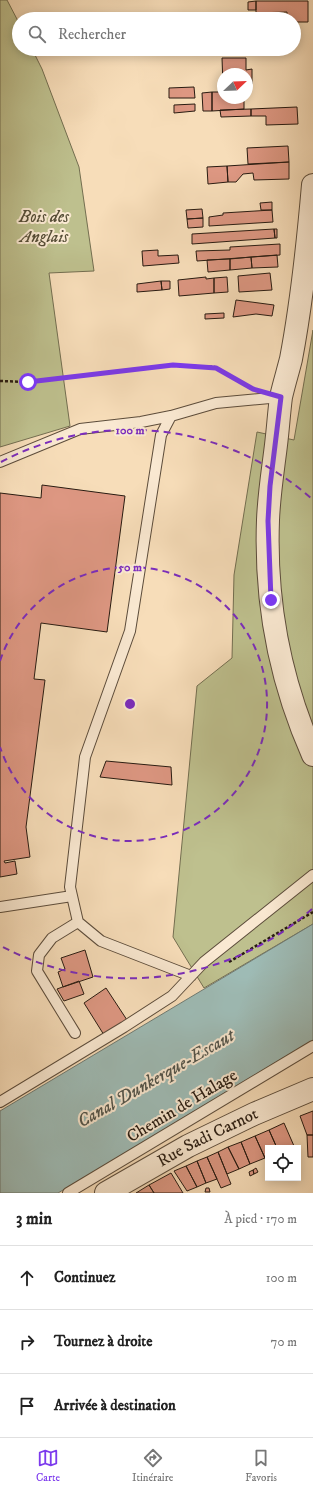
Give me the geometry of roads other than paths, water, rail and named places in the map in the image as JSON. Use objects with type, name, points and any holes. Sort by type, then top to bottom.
[{"type":"street","points":[[313,185],[309,231],[296,325],[281,397],[270,486],[268,521],[271,600],[276,635],[289,691],[313,755]]},
{"type":"street","name":"Rue Sadi Carnot","points":[[106,1193],[188,1146],[254,1114],[313,1089]]},
{"type":"lane","points":[[0,462],[80,429],[141,422],[171,416],[216,403],[281,397]]},
{"type":"lane","points":[[171,416],[161,435],[130,631],[85,757],[70,887],[78,922],[101,941],[191,976]]},
{"type":"lane","points":[[0,1102],[124,1027],[172,996],[204,962],[313,875]]},
{"type":"lane","points":[[0,907],[72,896]]},
{"type":"lane","points":[[75,1033],[37,971],[39,955],[52,938],[78,922]]},
{"type":"lane","name":"Chemin de Halage","points":[[68,1193],[313,1046]]},
{"type":"water","name":"Canal Dunkerque-Escaut","points":[[313,924],[313,1040],[58,1193],[0,1193],[0,1111]]},
{"type":"park label","name":"Bois des Anglais","points":[[44,227]]}]
